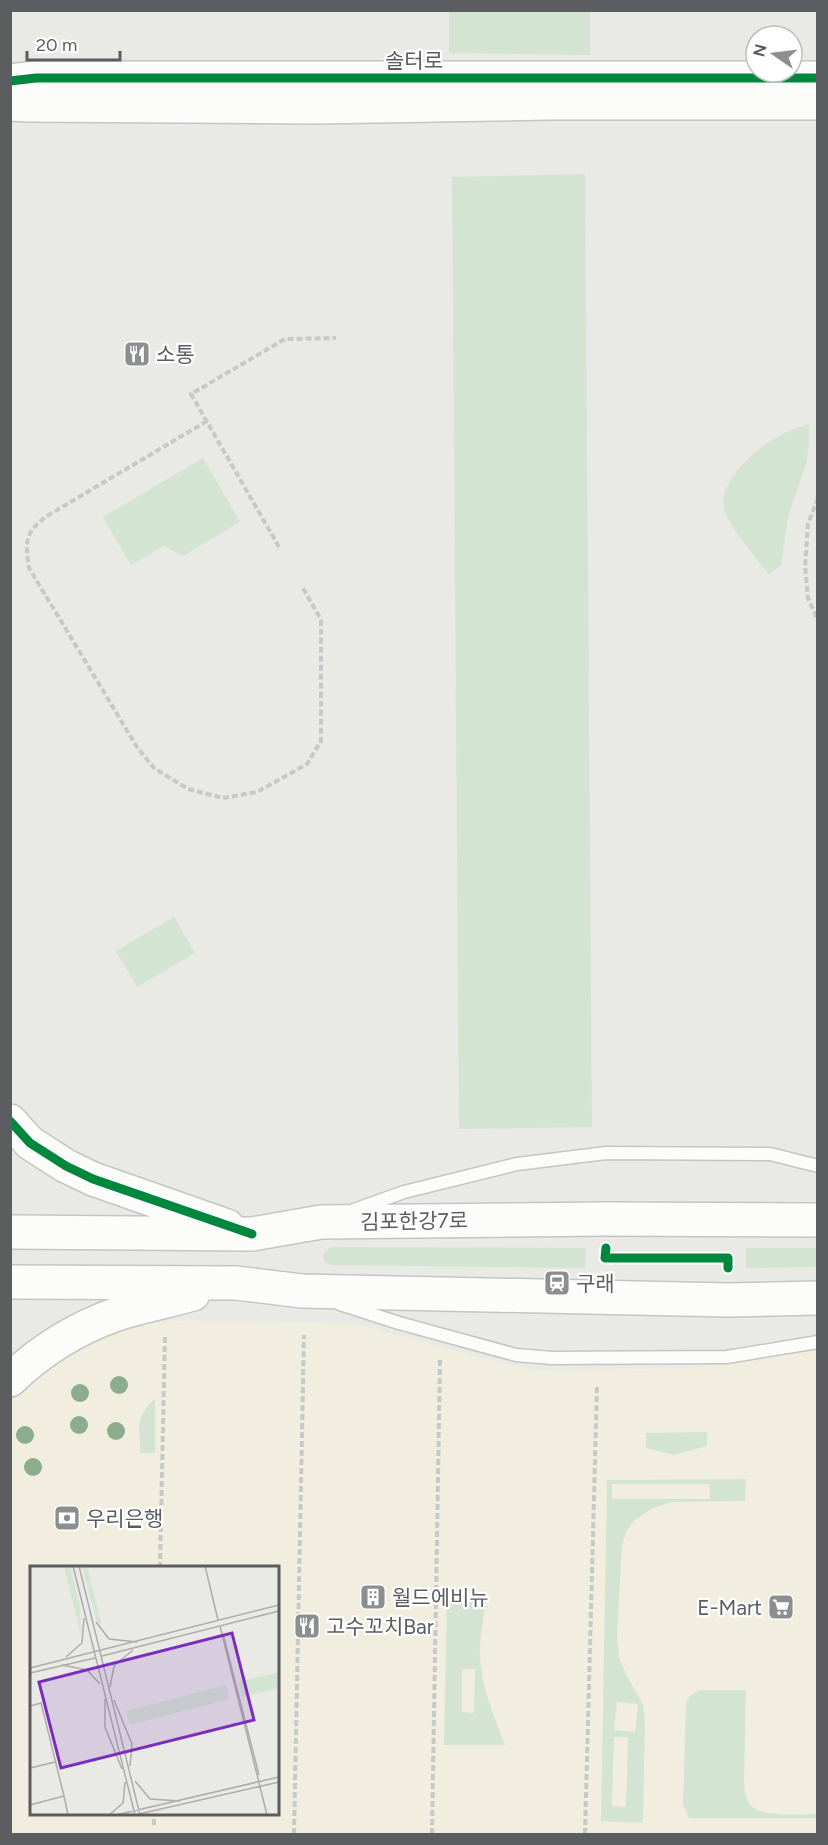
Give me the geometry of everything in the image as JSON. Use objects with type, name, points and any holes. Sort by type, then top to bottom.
[{"type":"street","name":"솔터로","points":[[10,81],[36,78],[818,78]]},
{"type":"street","points":[[10,104],[316,107],[549,102],[818,103]]},
{"type":"street","points":[[10,1121],[30,1143],[66,1166],[93,1179],[252,1234]]},
{"type":"street","name":"김포한강7로","points":[[10,1232],[252,1234],[321,1222],[606,1218],[818,1220]]},
{"type":"street","points":[[10,1282],[236,1283],[302,1291],[728,1300],[818,1298]]},
{"type":"street","points":[[10,1380],[59,1342],[116,1315],[236,1283]]},
{"type":"lane","points":[[321,1222],[404,1192],[517,1164],[558,1158],[606,1153],[770,1154],[818,1167]]},
{"type":"lane","points":[[302,1291],[399,1323],[516,1355],[552,1358],[726,1358],[818,1342]]},
{"type":"path","points":[[279,547],[191,394],[285,339],[336,338]]},
{"type":"path","points":[[207,421],[47,516],[33,527],[26,546],[29,568],[137,747],[154,768],[188,789],[223,798],[257,792],[307,764],[321,741],[321,620],[303,588]]},
{"type":"path","points":[[818,498],[808,524],[805,566],[808,598],[818,621]]},
{"type":"path","points":[[606,1258],[728,1258],[728,1268]]},
{"type":"path","points":[[159,1566],[165,1333]]},
{"type":"path","points":[[294,1834],[304,1335]]},
{"type":"path","points":[[432,1834],[440,1359]]},
{"type":"path","points":[[585,1834],[597,1386]]},
{"type":"path","points":[[154,1815],[154,1825]]},
{"type":"shaded area","points":[[177,1321],[355,1324],[535,1371],[691,1368],[817,1348],[817,1834],[11,1834],[11,1397],[67,1349],[129,1325]]},
{"type":"green space","points":[[449,11],[590,11],[590,55],[449,53]]},
{"type":"green space","points":[[585,174],[592,1127],[459,1129],[452,177]]},
{"type":"green space","points":[[809,424],[806,464],[788,517],[781,565],[769,574],[727,517],[723,504],[724,495],[734,475],[749,457],[777,437]]},
{"type":"green space","points":[[203,458],[240,522],[183,556],[164,546],[131,565],[103,517]]},
{"type":"green space","points":[[174,917],[195,953],[137,987],[116,951]]},
{"type":"green space","points":[[331,1247],[586,1248],[585,1268],[330,1265],[324,1261],[323,1256],[325,1251]]},
{"type":"green space","points":[[746,1248],[817,1248],[817,1267],[746,1268]]},
{"type":"green space","points":[[155,1399],[155,1453],[140,1453],[141,1417],[148,1405]]},
{"type":"green space","points":[[707,1432],[707,1446],[674,1455],[646,1448],[646,1433]]},
{"type":"green space","points":[[746,1479],[745,1501],[671,1502],[651,1509],[634,1521],[627,1530],[622,1546],[617,1636],[619,1657],[643,1705],[645,1719],[643,1823],[601,1821],[607,1480]],"holes":[[[612,1484],[709,1484],[710,1499],[612,1499]],[[617,1702],[638,1704],[635,1732],[614,1730]],[[614,1737],[628,1737],[626,1807],[612,1806]]]},
{"type":"green space","points":[[447,1597],[487,1597],[480,1643],[481,1669],[489,1702],[505,1745],[444,1745]],"holes":[[[462,1669],[475,1669],[474,1713],[462,1712]]]},
{"type":"green space","points":[[699,1690],[746,1690],[744,1781],[750,1805],[772,1814],[817,1814],[817,1818],[689,1818],[683,1805],[686,1704],[689,1697]]},
{"type":"cycle path","points":[[10,81],[36,78],[818,78]]},
{"type":"cycle path","points":[[10,1121],[30,1143],[66,1166],[93,1179],[252,1234]]},
{"type":"cycle path","points":[[606,1248],[605,1258],[728,1258],[728,1268]]},
{"type":"place","name":"소통","points":[[137,354]]},
{"type":"place","name":"구래","points":[[557,1283]]},
{"type":"place","name":"우리은행","points":[[67,1518]]},
{"type":"place","name":"월드에비뉴","points":[[373,1597]]},
{"type":"place","name":"E-Mart","points":[[781,1607]]},
{"type":"place","name":"고수꼬치Bar","points":[[307,1626]]}]
